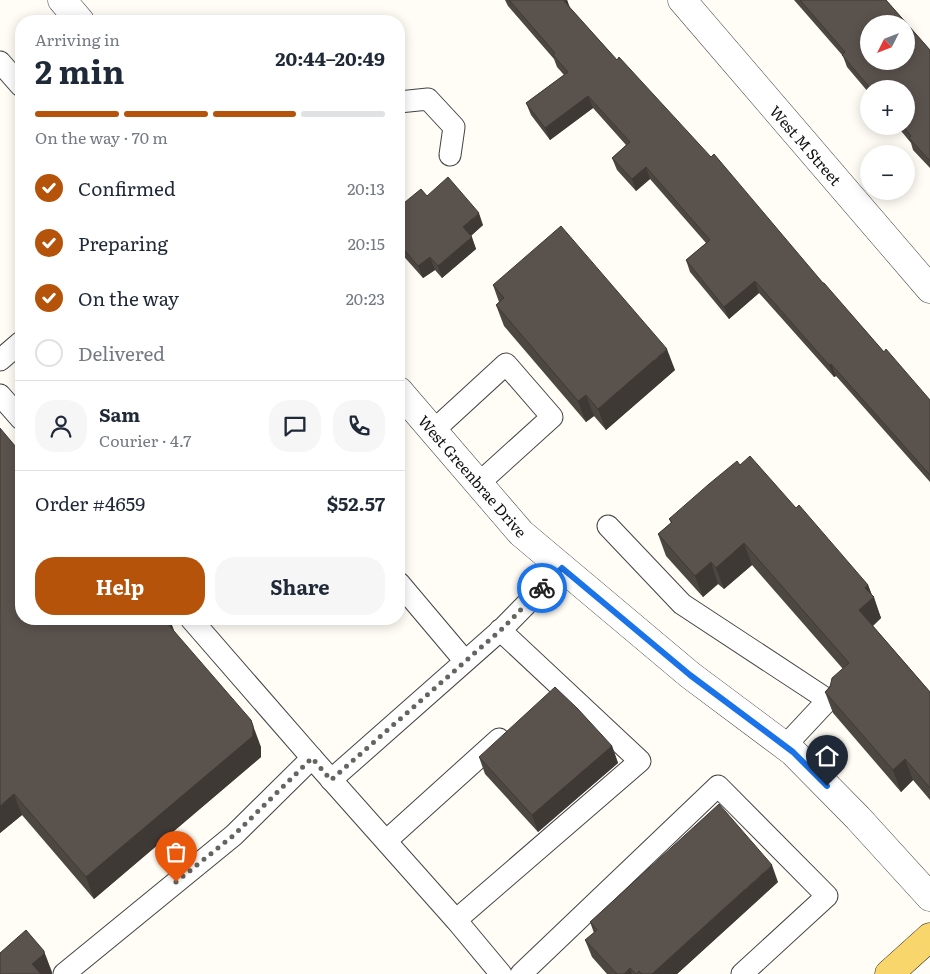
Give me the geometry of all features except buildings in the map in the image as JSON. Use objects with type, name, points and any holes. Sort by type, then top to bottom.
[{"type":"main road","points":[[889,974],[930,937]]},
{"type":"street","points":[[62,0],[75,15]]},
{"type":"street","name":"West M Street","points":[[682,0],[930,289]]},
{"type":"street","name":"West Greenbrae Drive","points":[[405,398],[521,533],[690,675],[793,752],[858,818],[930,897]]},
{"type":"lane","points":[[0,62],[15,79]]},
{"type":"lane","points":[[405,101],[428,99],[454,127],[450,155]]},
{"type":"lane","points":[[0,360],[15,347]]},
{"type":"lane","points":[[433,431],[506,364],[552,417],[478,484]]},
{"type":"lane","points":[[0,395],[15,412]]},
{"type":"lane","points":[[608,526],[682,604],[828,700],[785,746]]},
{"type":"lane","points":[[331,780],[500,630],[562,568]]},
{"type":"lane","points":[[405,590],[464,660]]},
{"type":"lane","points":[[196,625],[456,920],[501,974]]},
{"type":"lane","points":[[456,920],[640,761],[551,692],[500,630]]},
{"type":"lane","points":[[386,841],[516,724]]},
{"type":"lane","points":[[64,974],[234,835],[312,758]]},
{"type":"lane","points":[[522,974],[718,786],[827,896],[742,974]]},
{"type":"way so far","points":[[176,882],[234,835],[312,758],[331,780],[464,660],[503,628],[542,588]]},
{"type":"route","points":[[542,588],[562,568],[690,675],[793,752],[827,786]]}]
